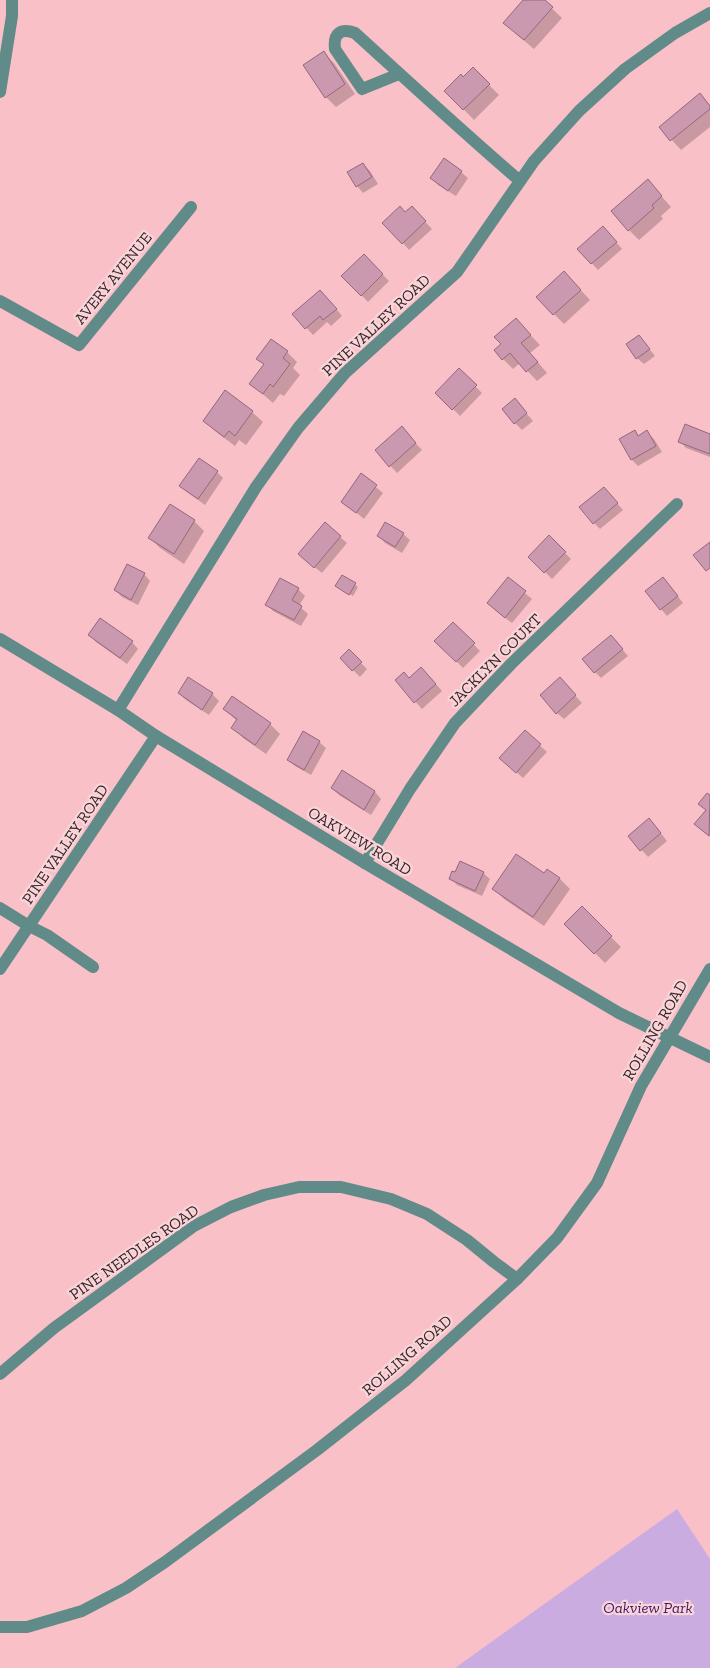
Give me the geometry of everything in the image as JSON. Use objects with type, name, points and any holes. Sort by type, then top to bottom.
[{"type":"street","points":[[0,92],[12,16],[12,0]]},
{"type":"street","name":"PINE VALLEY ROAD","points":[[118,710],[256,487],[298,428],[344,374],[457,272],[534,161],[579,111],[625,69],[675,33],[710,13]]},
{"type":"street","points":[[399,74],[362,89],[335,49],[334,42],[336,36],[341,31],[347,30],[355,34],[520,181]]},
{"type":"street","name":"AVERY AVENUE","points":[[0,300],[80,345],[191,207]]},
{"type":"street","name":"JACKLYN COURT","points":[[365,863],[410,789],[455,723],[511,664],[677,504]]},
{"type":"street","name":"OAKVIEW ROAD","points":[[0,639],[365,863],[619,1013],[710,1057]]},
{"type":"street","name":"PINE VALLEY ROAD","points":[[0,969],[156,736]]},
{"type":"street","points":[[0,908],[47,935],[93,967]]},
{"type":"street","name":"ROLLING ROAD","points":[[0,1627],[27,1627],[82,1612],[126,1588],[317,1450],[406,1380],[518,1279],[557,1238],[597,1183],[641,1086],[710,969]]},
{"type":"street","name":"PINE NEEDLES ROAD","points":[[0,1374],[54,1328],[194,1226],[231,1207],[264,1195],[299,1187],[341,1187],[391,1199],[427,1214],[468,1240],[518,1279]]},
{"type":"green space","name":"Oakview Park","points":[[677,1509],[710,1559],[710,1668],[455,1668]]},
{"type":"building","points":[[523,0],[545,0],[553,7],[524,40],[503,23]]},
{"type":"building","points":[[324,51],[345,84],[325,98],[303,65]]},
{"type":"building","points":[[473,67],[490,84],[463,110],[444,91],[461,74],[463,77]]},
{"type":"building","points":[[700,93],[710,106],[710,109],[670,141],[659,127]]},
{"type":"building","points":[[444,158],[462,171],[448,191],[430,178]]},
{"type":"building","points":[[363,163],[372,177],[356,187],[347,172]]},
{"type":"building","points":[[648,179],[662,196],[652,205],[654,208],[628,231],[611,211]]},
{"type":"building","points":[[400,206],[405,212],[412,206],[426,221],[402,244],[382,223]]},
{"type":"building","points":[[603,226],[617,242],[591,264],[577,249]]},
{"type":"building","points":[[364,254],[383,274],[361,296],[341,276]]},
{"type":"building","points":[[564,271],[581,290],[553,315],[536,297]]},
{"type":"building","points":[[320,290],[337,309],[323,320],[320,316],[305,329],[292,314]]},
{"type":"building","points":[[516,318],[531,335],[521,343],[538,362],[526,372],[510,353],[502,360],[494,350],[501,344],[494,337]]},
{"type":"building","points":[[639,335],[650,349],[636,359],[626,344]]},
{"type":"building","points":[[271,339],[288,351],[283,358],[290,364],[273,387],[270,384],[263,394],[249,384],[264,364],[256,359]]},
{"type":"building","points":[[459,368],[477,385],[452,410],[435,393]]},
{"type":"building","points":[[225,390],[253,411],[235,436],[229,431],[224,437],[203,421]]},
{"type":"building","points":[[515,398],[527,413],[514,424],[502,409]]},
{"type":"building","points":[[685,424],[710,434],[710,454],[678,442]]},
{"type":"building","points":[[402,426],[416,443],[389,467],[375,450]]},
{"type":"building","points":[[635,430],[638,436],[647,430],[656,446],[631,460],[619,439]]},
{"type":"building","points":[[199,458],[218,471],[198,499],[179,486]]},
{"type":"building","points":[[361,473],[377,485],[356,513],[341,502]]},
{"type":"building","points":[[604,487],[618,503],[593,524],[579,507]]},
{"type":"building","points":[[170,504],[195,520],[174,554],[148,538]]},
{"type":"building","points":[[325,522],[341,536],[314,568],[298,554]]},
{"type":"building","points":[[385,522],[404,533],[395,547],[377,536]]},
{"type":"building","points":[[549,535],[566,552],[544,573],[528,557]]},
{"type":"building","points":[[710,542],[710,568],[706,571],[693,555]]},
{"type":"building","points":[[127,564],[145,573],[131,600],[114,590]]},
{"type":"building","points":[[342,575],[356,583],[349,595],[335,586]]},
{"type":"building","points":[[508,577],[526,591],[505,618],[487,603]]},
{"type":"building","points":[[663,577],[678,596],[660,610],[645,591]]},
{"type":"building","points":[[280,578],[299,588],[292,600],[302,606],[294,620],[265,605]]},
{"type":"building","points":[[100,618],[133,641],[120,658],[88,635]]},
{"type":"building","points":[[453,622],[475,643],[456,662],[434,641]]},
{"type":"building","points":[[611,635],[623,649],[594,673],[582,659]]},
{"type":"building","points":[[349,649],[362,662],[352,671],[340,658]]},
{"type":"building","points":[[421,667],[436,684],[414,703],[395,680],[404,672],[409,678]]},
{"type":"building","points":[[188,677],[213,693],[202,710],[178,693]]},
{"type":"building","points":[[560,677],[576,695],[556,714],[540,695]]},
{"type":"building","points":[[232,696],[271,723],[255,745],[231,728],[237,719],[223,709]]},
{"type":"building","points":[[525,730],[541,744],[516,773],[499,758]]},
{"type":"building","points":[[303,731],[320,741],[304,770],[287,760]]},
{"type":"building","points":[[342,770],[375,791],[364,810],[331,788]]},
{"type":"building","points":[[707,793],[710,795],[709,836],[694,824],[706,810],[698,804]]},
{"type":"building","points":[[649,818],[661,833],[640,851],[628,836]]},
{"type":"building","points":[[516,854],[544,873],[547,869],[560,878],[533,917],[492,889]]},
{"type":"building","points":[[460,861],[484,872],[475,891],[449,879],[452,871],[455,872]]},
{"type":"building","points":[[582,906],[612,936],[594,954],[564,924]]}]
